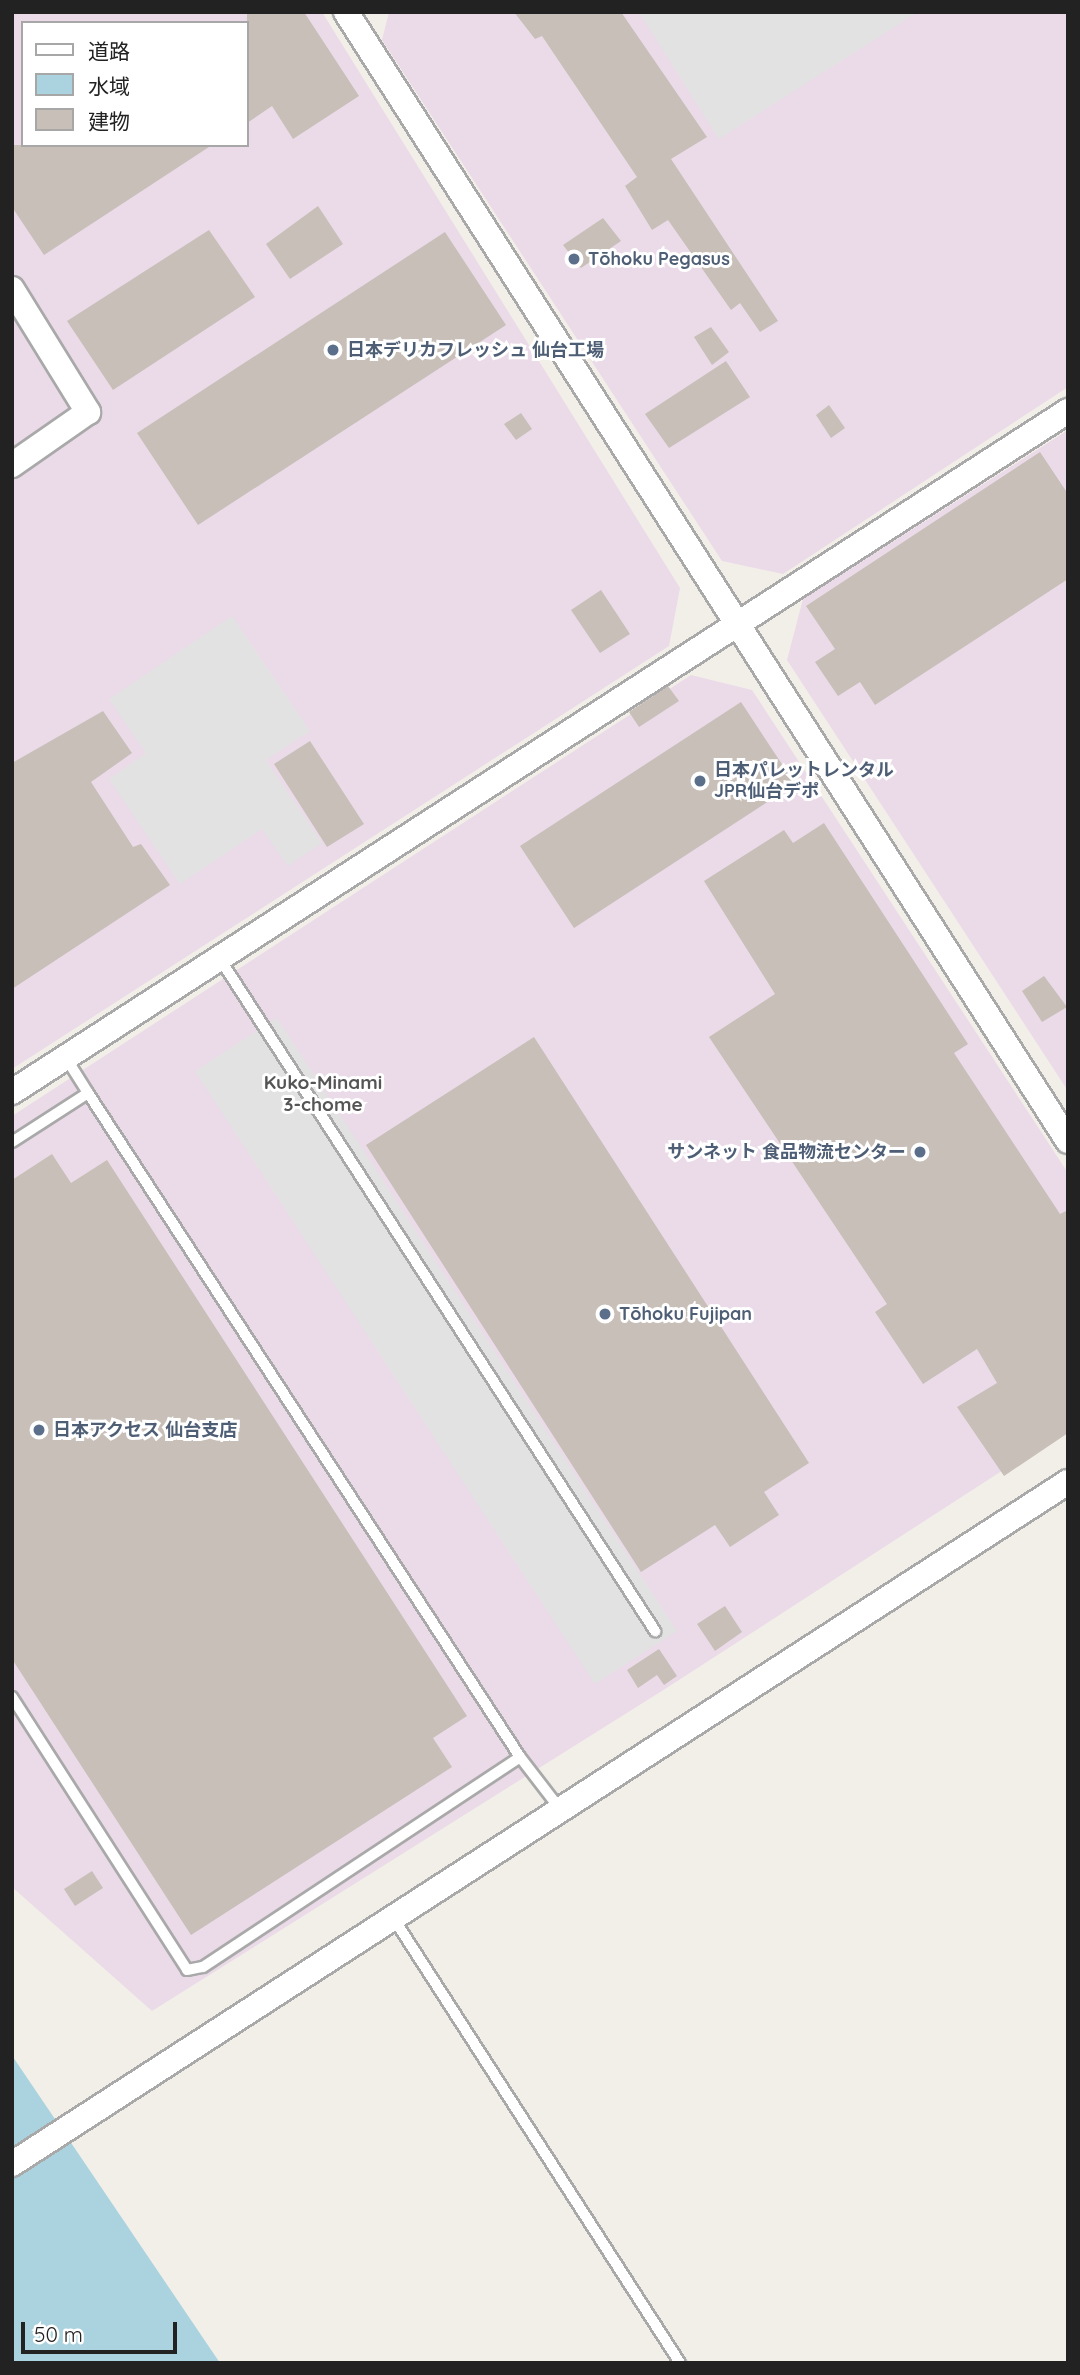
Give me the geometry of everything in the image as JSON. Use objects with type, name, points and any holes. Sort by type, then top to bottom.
[{"type":"street","points":[[346,12],[736,627],[1068,1141]]},
{"type":"street","points":[[12,289],[88,412],[12,465]]},
{"type":"street","points":[[12,1092],[1068,411]]},
{"type":"street","points":[[12,2164],[1068,1482]]},
{"type":"lane","points":[[220,958],[655,1630]]},
{"type":"lane","points":[[65,1058],[520,1757],[561,1809]]},
{"type":"lane","points":[[12,1142],[88,1093]]},
{"type":"lane","points":[[12,1697],[187,1970],[203,1967],[520,1757]]},
{"type":"lane","points":[[393,1918],[680,2363]]},
{"type":"shaded area","points":[[12,12],[322,12],[680,588],[669,646],[12,1069]]},
{"type":"shaded area","points":[[389,12],[1068,12],[1068,387],[783,574],[722,561],[382,40]]},
{"type":"shaded area","points":[[639,12],[918,12],[719,139]]},
{"type":"shaded area","points":[[1068,430],[1068,1091],[787,660],[803,599]]},
{"type":"shaded area","points":[[232,616],[310,731],[266,760],[322,843],[288,866],[262,829],[180,884],[109,779],[146,753],[109,699]]},
{"type":"shaded area","points":[[691,675],[752,690],[1068,1173],[1068,1428],[665,1689],[152,2011],[12,1887],[12,1116]]},
{"type":"shaded area","points":[[277,1018],[677,1631],[595,1684],[195,1071]]},
{"type":"water","points":[[13,2057],[220,2363],[12,2363]]},
{"type":"building","points":[[247,12],[304,12],[359,96],[293,139],[272,106],[248,122]]},
{"type":"building","points":[[514,12],[621,12],[707,137],[671,159],[778,321],[760,332],[740,303],[731,310],[668,220],[652,230],[625,186],[637,177],[542,36],[535,39]]},
{"type":"building","points":[[12,145],[209,147],[44,255],[12,207]]},
{"type":"building","points":[[318,206],[343,244],[290,279],[266,244]]},
{"type":"building","points":[[603,218],[621,241],[581,268],[563,245]]},
{"type":"building","points":[[209,230],[255,297],[113,390],[67,321]]},
{"type":"building","points":[[445,232],[506,325],[198,525],[137,433]]},
{"type":"building","points":[[711,327],[729,352],[712,365],[694,337]]},
{"type":"building","points":[[726,361],[750,397],[669,448],[645,414]]},
{"type":"building","points":[[829,405],[845,428],[831,438],[816,415]]},
{"type":"building","points":[[521,413],[532,429],[516,440],[504,424]]},
{"type":"building","points":[[1040,452],[1068,494],[1068,579],[875,705],[860,682],[838,696],[815,662],[835,649],[806,606]]},
{"type":"building","points":[[601,590],[630,634],[600,653],[571,610]]},
{"type":"building","points":[[668,686],[679,701],[639,727],[629,712]]},
{"type":"building","points":[[741,702],[795,784],[574,928],[520,846]]},
{"type":"building","points":[[103,711],[132,753],[91,782],[133,847],[141,844],[170,885],[12,989],[12,763]]},
{"type":"building","points":[[310,741],[364,824],[327,847],[274,764]]},
{"type":"building","points":[[824,823],[968,1044],[954,1053],[1060,1214],[1068,1210],[1068,1433],[1004,1476],[957,1407],[997,1383],[977,1349],[923,1384],[875,1312],[887,1304],[709,1037],[775,994],[704,881],[784,830],[793,843]]},
{"type":"building","points":[[1044,976],[1067,1007],[1042,1022],[1022,991]]},
{"type":"building","points":[[534,1037],[809,1463],[764,1492],[779,1515],[730,1547],[715,1525],[641,1572],[366,1145]]},
{"type":"building","points":[[52,1154],[71,1183],[107,1160],[467,1716],[433,1738],[452,1767],[191,1935],[12,1659],[12,1180]]},
{"type":"building","points":[[725,1606],[742,1632],[715,1651],[697,1624]]},
{"type":"building","points":[[659,1649],[677,1676],[664,1685],[657,1675],[638,1688],[627,1670]]},
{"type":"building","points":[[92,1871],[103,1888],[75,1906],[64,1889]]},
{"type":"place","name":"Tōhoku Pegasus","points":[[574,259]]},
{"type":"place","name":"日本デリカフレッシュ 仙台工場","points":[[333,350]]},
{"type":"place","name":"日本パレットレンタル JPR仙台デポ","points":[[700,781]]},
{"type":"place","name":"サンネット 食品物流センター","points":[[920,1152]]},
{"type":"place","name":"Tōhoku Fujipan","points":[[605,1314]]},
{"type":"place","name":"日本アクセス 仙台支店","points":[[39,1430]]},
{"type":"district","name":"Kuko-Minami 3-chome","points":[[323,1094]]}]
